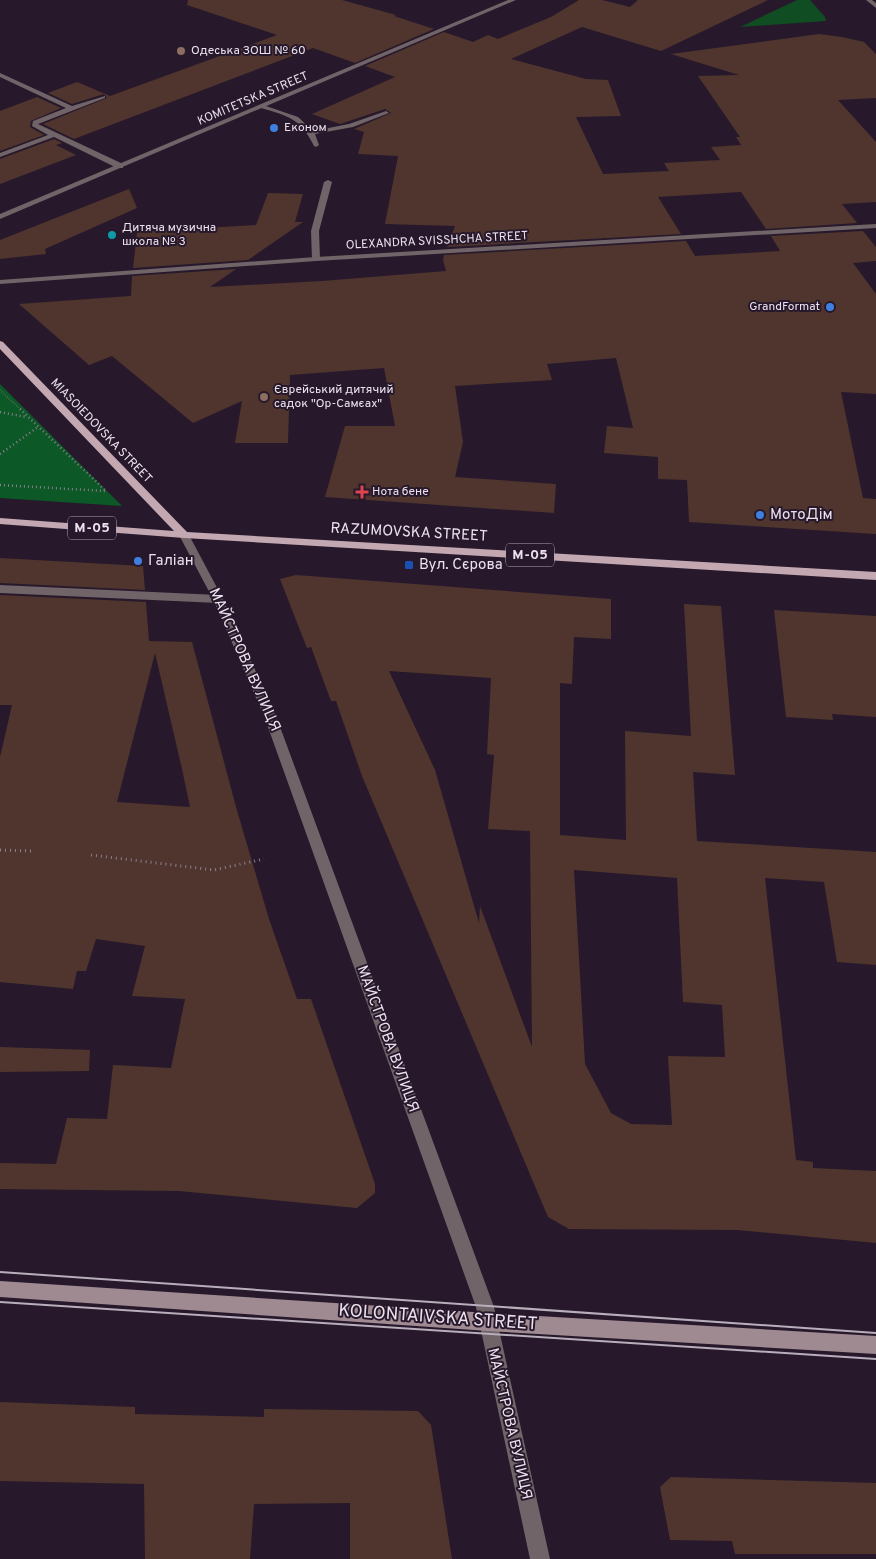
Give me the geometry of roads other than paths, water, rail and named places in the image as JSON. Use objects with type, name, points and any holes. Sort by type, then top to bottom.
[{"type":"main road","name":"MIASOIEDOVSKA STREET","points":[[0,344],[184,535]]},
{"type":"main road","name":"RAZUMOVSKA STREET","points":[[0,521],[184,535],[876,576]]},
{"type":"main road","name":"KOLONTAIVSKA STREET","points":[[0,1288],[488,1322],[876,1345]]},
{"type":"street","name":"KOMITETSKA STREET","points":[[0,217],[513,0]]},
{"type":"street","points":[[870,0],[876,6]]},
{"type":"street","points":[[0,74],[71,108]]},
{"type":"street","points":[[103,97],[36,121],[34,125],[120,166]]},
{"type":"street","points":[[263,107],[288,115],[305,124],[312,133],[316,145]]},
{"type":"street","points":[[312,133],[351,126],[386,113]]},
{"type":"street","points":[[0,155],[54,134]]},
{"type":"street","points":[[316,259],[315,231],[328,182]]},
{"type":"street","name":"OLEXANDRA SVISSHCHA STREET","points":[[0,282],[316,259],[876,226]]},
{"type":"street","name":"МАЙСТРОВА ВУЛИЦЯ","points":[[184,535],[218,598],[270,716],[485,1307],[540,1559]]},
{"type":"street","points":[[0,589],[218,598]]},
{"type":"tram line","points":[[0,1272],[876,1333]]},
{"type":"tram line","points":[[0,1302],[876,1359]]},
{"type":"place","name":"Одеська ЗОШ № 60","points":[[181,51]]},
{"type":"place","name":"Економ","points":[[274,128]]},
{"type":"place","name":"Дитяча музична школа № 3","points":[[112,235]]},
{"type":"place","name":"GrandFormat","points":[[830,307]]},
{"type":"place","name":"Єврейський дитячий садок \"Ор-Самєах\"","points":[[264,397]]},
{"type":"place","name":"Нота бене","points":[[362,492]]},
{"type":"place","name":"МотоДім","points":[[760,515]]},
{"type":"place","name":"Галіан","points":[[138,561]]},
{"type":"place","name":"Вул. Сєрова","points":[[409,565]]}]
